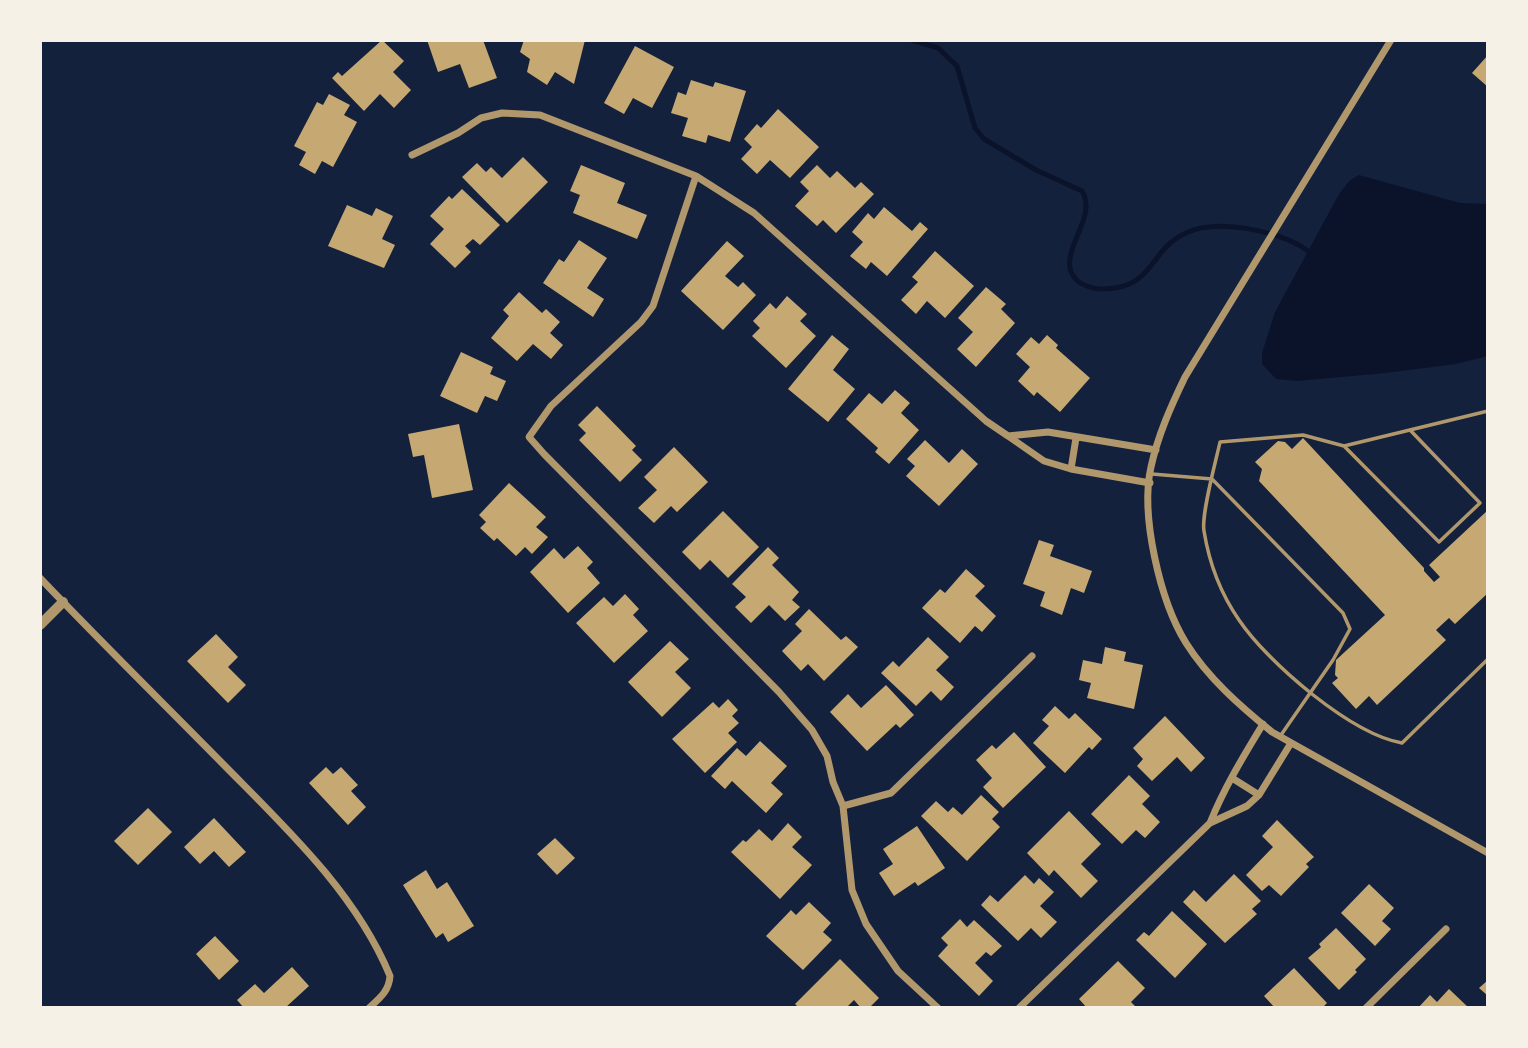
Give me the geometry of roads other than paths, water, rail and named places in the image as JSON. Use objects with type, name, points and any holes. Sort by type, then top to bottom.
[{"type":"street","points":[[1391,40],[1185,377],[1163,424],[1150,473],[1148,507],[1153,552],[1168,602],[1186,643],[1220,685],[1263,724],[1280,737],[1488,853]]},
{"type":"street","points":[[411,155],[458,133],[481,118],[502,113],[540,115],[696,176],[754,213],[986,421],[1044,461],[1071,470],[1150,483]]},
{"type":"street","points":[[696,176],[653,306],[642,323],[551,406],[529,437],[779,692],[812,730],[827,756],[833,782],[843,806],[852,890],[866,924],[898,971],[938,1008]]},
{"type":"street","points":[[1008,436],[1048,432],[1156,450]]},
{"type":"street","points":[[1071,470],[1076,438]]},
{"type":"street","points":[[40,578],[270,811],[328,876],[358,917],[390,976],[390,986],[369,1008]]},
{"type":"street","points":[[40,625],[63,602]]},
{"type":"street","points":[[843,806],[891,793],[1032,656]]},
{"type":"street","points":[[1210,823],[1224,788],[1263,724]]},
{"type":"street","points":[[1019,1008],[1210,823],[1247,806],[1259,795],[1291,743]]},
{"type":"street","points":[[1232,778],[1259,795]]},
{"type":"street","points":[[1366,1008],[1446,929]]},
{"type":"lane","points":[[1488,411],[1344,446],[1303,435],[1220,442],[1203,528],[1217,579],[1239,620],[1270,656],[1332,710],[1383,740],[1402,743],[1488,659]]},
{"type":"lane","points":[[1344,446],[1439,542],[1480,503],[1410,431]]},
{"type":"lane","points":[[1150,473],[1212,480],[1343,613],[1350,629],[1333,660],[1280,737]]},
{"type":"water","points":[[1359,175],[1460,203],[1488,204],[1488,356],[1456,364],[1298,381],[1276,379],[1262,364],[1262,353],[1275,312],[1339,194],[1350,180]]},
{"type":"waterway","points":[[912,40],[938,48],[957,66],[975,128],[984,139],[1036,170],[1082,191],[1086,201],[1085,212],[1070,257],[1070,268],[1076,280],[1083,284],[1102,289],[1132,283],[1142,276],[1174,240],[1199,229],[1249,229],[1282,238],[1308,251]]}]
